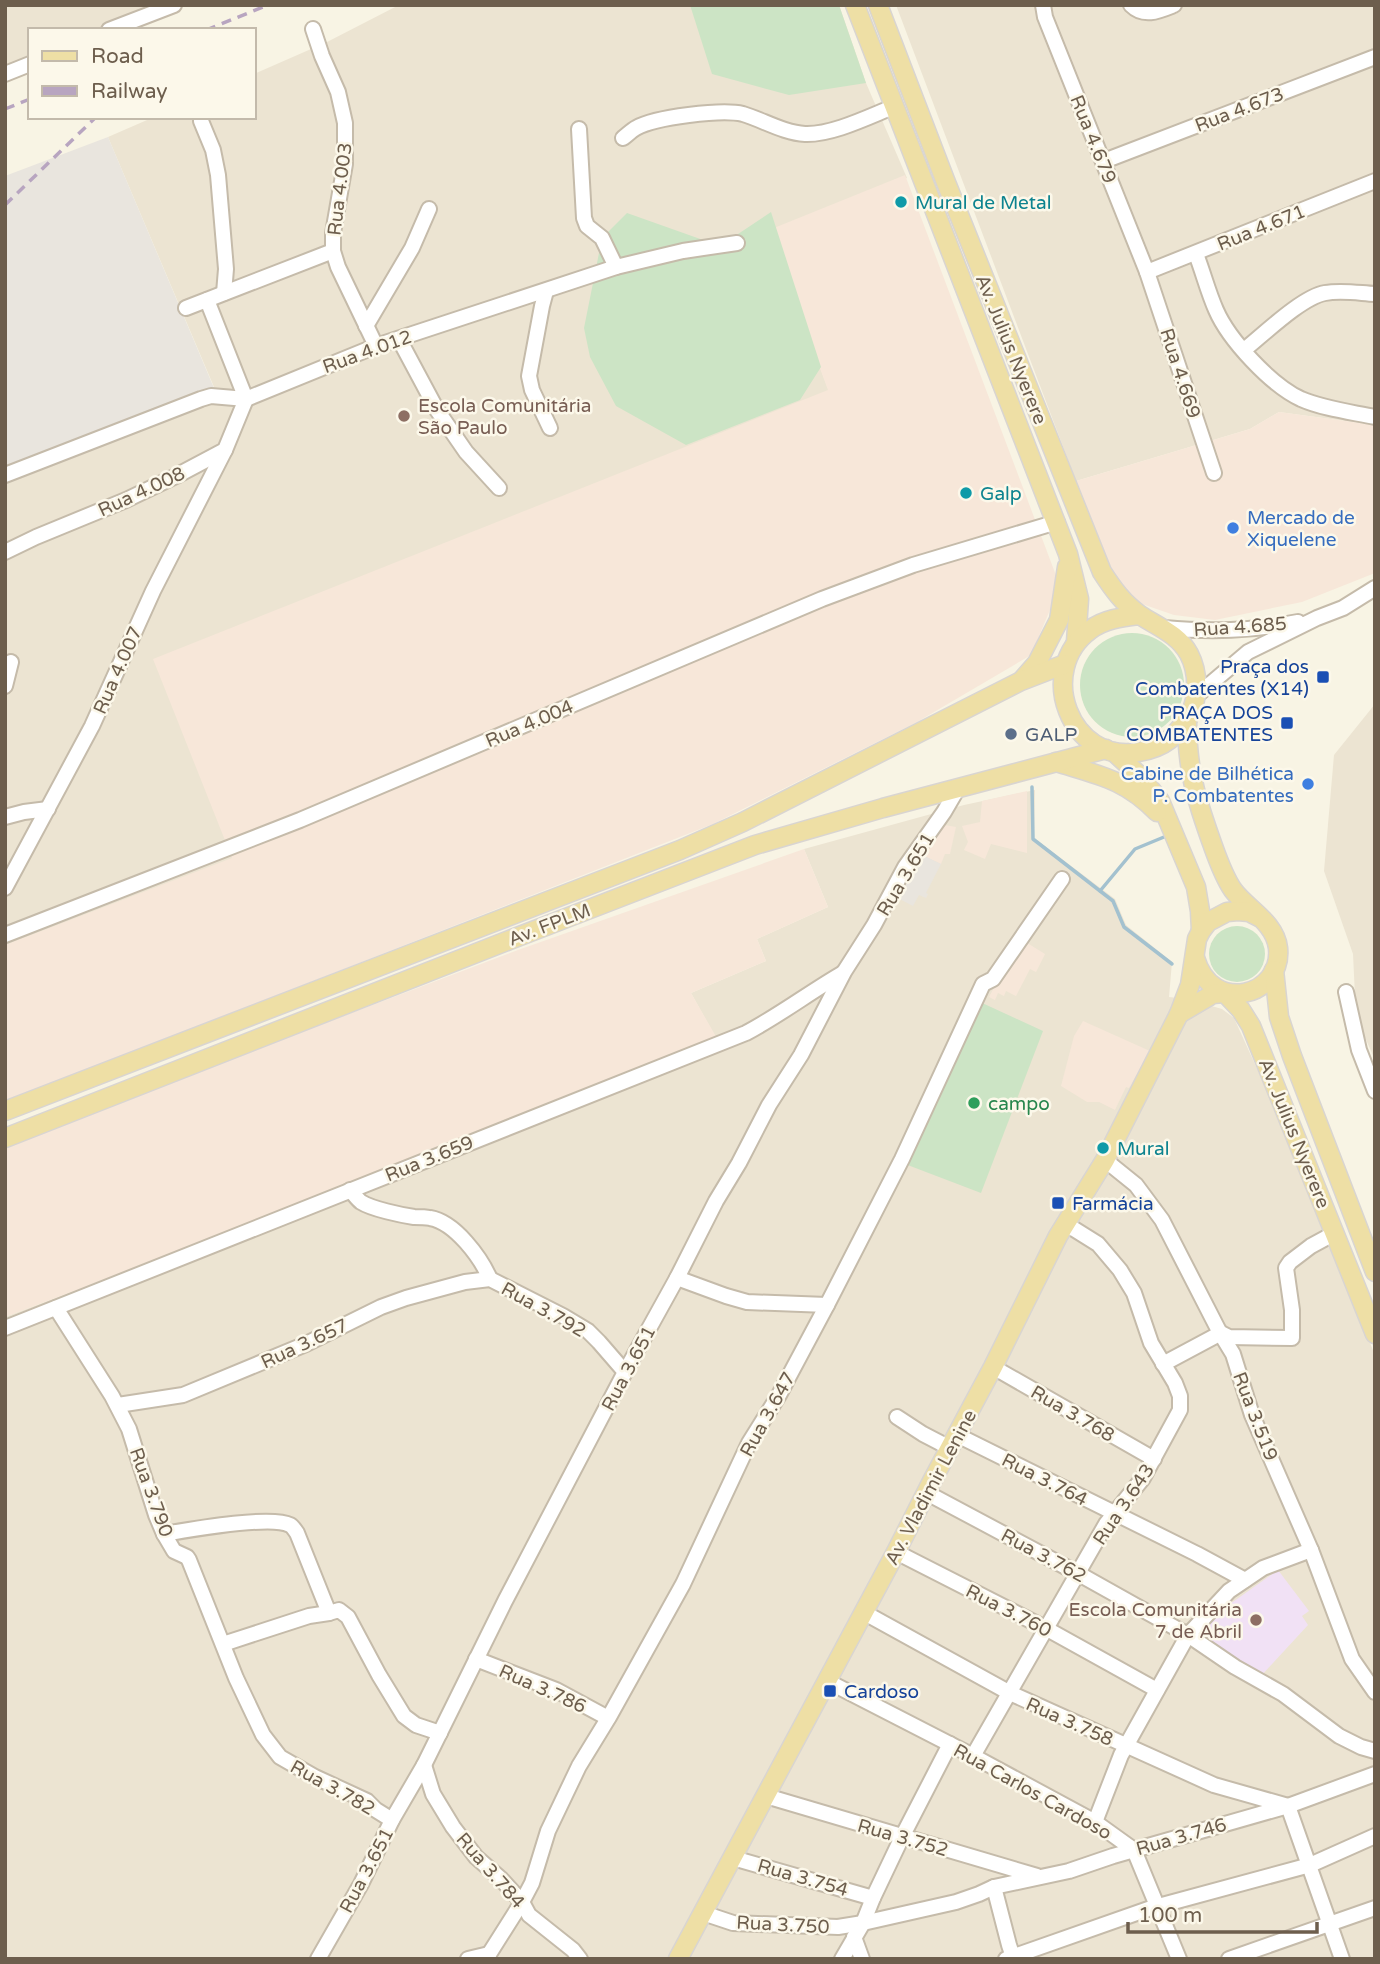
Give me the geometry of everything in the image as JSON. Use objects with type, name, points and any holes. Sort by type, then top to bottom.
[{"type":"main road","name":"Av. Julius Nyerere","points":[[855,5],[1057,522],[1079,599],[1076,642]]},
{"type":"main road","name":"Av. Julius Nyerere","points":[[878,5],[1102,572],[1120,598],[1140,615]]},
{"type":"main road","points":[[1021,681],[1037,663],[1059,620],[1068,554]]},
{"type":"main road","name":"Av. Julius Nyerere","points":[[1140,615],[1107,621],[1091,628],[1076,642],[1065,664],[1062,686],[1065,707],[1076,726],[1091,741],[1110,750],[1129,754],[1160,746],[1170,740],[1187,720],[1196,696],[1195,671],[1189,654],[1178,639],[1164,628]]},
{"type":"main road","points":[[1140,615],[1164,628]]},
{"type":"main road","name":"Av. FPLM","points":[[5,1111],[680,850],[743,822],[1021,681],[1065,664]]},
{"type":"main road","name":"Av. Julius Nyerere","points":[[1187,720],[1191,780],[1200,811],[1231,888],[1275,935],[1278,959],[1274,970],[1279,1017],[1375,1272]]},
{"type":"main road","name":"Av. Julius Nyerere","points":[[1110,750],[1139,776],[1160,801],[1196,887],[1201,931]]},
{"type":"main road","name":"Av. FPLM","points":[[5,1138],[755,845],[958,788],[1110,750]]},
{"type":"main road","points":[[1056,762],[1111,779],[1129,788],[1157,812],[1179,843]]},
{"type":"main road","points":[[549,901],[557,921]]},
{"type":"main road","points":[[1195,958],[1195,948],[1201,931],[1208,922],[1227,912],[1249,912],[1259,917]]},
{"type":"main road","name":"Av. Julius Nyerere","points":[[1195,958],[1205,979],[1241,1010],[1251,1026],[1375,1334]]},
{"type":"main road","name":"Av. Vladimir Lenine","points":[[678,1959],[954,1442],[1058,1236],[1105,1160],[1179,1014],[1190,985],[1195,958]]},
{"type":"main road","points":[[1179,1014],[1213,994],[1250,991],[1260,986],[1274,970]]},
{"type":"street","points":[[111,28],[151,5]]},
{"type":"street","points":[[113,28],[174,5]]},
{"type":"street","name":"Rua 4.679","points":[[1043,5],[1045,17],[1147,272]]},
{"type":"street","points":[[1130,5],[1137,11],[1147,13],[1158,12],[1174,5]]},
{"type":"street","name":"Rua 4.003","points":[[313,29],[338,92],[345,123],[345,164],[333,233],[333,251],[376,346]]},
{"type":"street","name":"Rua 4.673","points":[[1104,161],[1375,57]]},
{"type":"street","points":[[5,74],[28,65]]},
{"type":"street","points":[[623,138],[650,122],[719,112],[740,114],[793,132],[819,133],[893,107]]},
{"type":"street","points":[[201,121],[213,150],[218,175],[226,269],[224,293]]},
{"type":"street","points":[[579,129],[584,218],[587,226],[602,238],[616,267]]},
{"type":"street","name":"Rua 4.671","points":[[1147,272],[1375,181]]},
{"type":"street","points":[[366,326],[412,247],[429,209]]},
{"type":"street","name":"Rua 4.012","points":[[5,475],[201,399],[211,396],[246,399],[376,346],[616,267],[683,251],[737,243]]},
{"type":"street","points":[[186,308],[333,251]]},
{"type":"street","points":[[1196,254],[1216,310],[1225,326],[1266,373],[1300,398],[1375,417]]},
{"type":"street","name":"Rua 4.669","points":[[1147,272],[1214,474]]},
{"type":"street","points":[[546,291],[529,376],[532,390],[550,428]]},
{"type":"street","points":[[1244,350],[1297,306],[1312,297],[1337,291],[1375,294]]},
{"type":"street","points":[[207,300],[246,399],[225,450]]},
{"type":"street","points":[[399,339],[437,410],[466,452],[499,488]]},
{"type":"street","name":"Rua 4.008","points":[[5,552],[126,500],[225,450]]},
{"type":"street","name":"Rua 4.007","points":[[5,888],[92,726],[153,591],[225,450]]},
{"type":"street","name":"Rua 4.004","points":[[5,935],[300,820],[822,600],[913,565],[1057,522]]},
{"type":"street","name":"Rua 4.685","points":[[1196,696],[1248,652],[1343,608],[1375,588]]},
{"type":"street","name":"Rua 4.685","points":[[1164,628],[1205,632],[1242,630],[1317,618]]},
{"type":"street","points":[[5,685],[11,663]]},
{"type":"street","name":"Rua 3.651","points":[[318,1959],[424,1765],[625,1372],[716,1201],[905,867],[958,788]]},
{"type":"street","points":[[5,817],[48,809]]},
{"type":"street","name":"Rua 3.647","points":[[487,1956],[532,1883],[548,1831],[579,1766],[683,1584],[749,1443],[778,1398],[828,1305],[902,1159],[983,984],[993,979],[1062,879]]},
{"type":"street","name":"Rua 3.659","points":[[5,1328],[746,1033],[844,972]]},
{"type":"street","points":[[1346,992],[1359,1050],[1375,1091]]},
{"type":"street","name":"Rua 3.519","points":[[1105,1160],[1136,1185],[1163,1220],[1233,1354],[1252,1415],[1311,1550],[1352,1658],[1375,1692]]},
{"type":"street","points":[[350,1190],[369,1206],[412,1217],[430,1218],[447,1225],[483,1263],[490,1279]]},
{"type":"street","name":"Rua 3.643","points":[[973,1756],[1106,1524],[1143,1478],[1180,1410],[1180,1396],[1175,1384],[1152,1343],[1134,1293],[1121,1270],[1098,1244],[1066,1224]]},
{"type":"street","points":[[1163,1364],[1221,1333],[1229,1337],[1293,1338],[1286,1268],[1311,1246],[1335,1233]]},
{"type":"street","points":[[677,1278],[747,1301],[828,1305]]},
{"type":"street","name":"Rua 3.792","points":[[490,1279],[588,1331],[625,1372]]},
{"type":"street","name":"Rua 3.657","points":[[118,1405],[191,1392],[306,1344],[394,1303],[465,1282],[490,1279]]},
{"type":"street","name":"Rua 3.790","points":[[56,1308],[118,1405],[129,1429],[164,1534],[174,1551],[189,1560],[236,1678]]},
{"type":"street","name":"Rua 3.768","points":[[993,1367],[1154,1459]]},
{"type":"street","name":"Rua 3.764","points":[[897,1417],[923,1434],[954,1442],[1114,1514],[1245,1580]]},
{"type":"street","name":"Rua 3.762","points":[[927,1493],[1188,1635],[1235,1667],[1283,1694],[1339,1736],[1375,1751]]},
{"type":"street","points":[[164,1534],[261,1521],[291,1525],[297,1533],[328,1613]]},
{"type":"street","points":[[1095,1822],[1126,1746],[1188,1635],[1229,1591],[1263,1568],[1311,1550]]},
{"type":"street","name":"Rua 3.760","points":[[896,1552],[1047,1629],[1157,1690]]},
{"type":"street","points":[[223,1644],[309,1616],[339,1610],[348,1617],[404,1716],[416,1725],[440,1733]]},
{"type":"street","name":"Rua 3.758","points":[[863,1612],[1010,1693],[1214,1785],[1287,1806]]},
{"type":"street","name":"Rua 3.786","points":[[476,1660],[556,1690],[608,1718]]},
{"type":"street","name":"Rua 3.782","points":[[236,1678],[263,1735],[280,1757],[367,1801],[392,1820]]},
{"type":"street","name":"Rua Carlos Cardoso","points":[[827,1681],[1095,1822],[1134,1850],[1179,1959]]},
{"type":"street","points":[[842,1959],[863,1923],[902,1837],[950,1744]]},
{"type":"street","name":"Rua 3.784","points":[[424,1765],[433,1794],[476,1857],[501,1879],[522,1902],[529,1915],[573,1950],[580,1959]]},
{"type":"street","name":"Rua 3.746","points":[[863,1923],[961,1901],[993,1887],[1069,1871],[1287,1806],[1375,1774]]},
{"type":"street","name":"Rua 3.752","points":[[766,1796],[1040,1877]]},
{"type":"street","points":[[1287,1806],[1342,1959]]},
{"type":"street","points":[[993,1887],[1014,1958],[1158,1905],[1310,1865],[1375,1836]]},
{"type":"street","name":"Rua 3.754","points":[[733,1858],[873,1898]]},
{"type":"street","points":[[1229,1959],[1375,1908]]},
{"type":"street","name":"Rua 3.750","points":[[703,1913],[733,1923],[747,1924],[838,1927],[863,1923]]},
{"type":"street","points":[[854,1937],[862,1959]]},
{"type":"street","points":[[468,1959],[487,1956]]},
{"type":"shaded area","points":[[5,5],[187,5],[131,28],[28,28],[28,69],[5,78]]},
{"type":"shaded area","points":[[399,5],[839,5],[866,83],[907,178],[770,234],[830,394],[155,662],[234,861],[5,949],[5,469],[214,387],[108,137],[149,119],[256,119],[256,73],[327,42]]},
{"type":"shaded area","points":[[896,5],[1375,5],[1375,425],[1279,412],[1250,429],[1076,481]]},
{"type":"shaded area","points":[[108,137],[214,388],[5,469],[5,176]]},
{"type":"shaded area","points":[[905,175],[1057,578],[1055,598],[1031,655],[917,722],[713,824],[5,1102],[5,945],[232,858],[153,659],[828,390],[769,230]]},
{"type":"shaded area","name":"Mercado de Xiquelene","points":[[1279,412],[1375,425],[1375,573],[1302,602],[1215,620],[1174,615],[1142,604],[1123,593],[1099,550],[1076,481],[1250,429]]},
{"type":"shaded area","points":[[1375,704],[1375,1060],[1356,1017],[1353,954],[1324,871],[1334,755]]},
{"type":"shaded area","points":[[1035,790],[1034,838],[1115,899],[1126,925],[1172,962],[1169,997],[1222,1009],[1234,1018],[1269,1095],[1375,1355],[1375,1959],[5,1959],[5,1317],[721,1047],[691,993],[766,961],[757,939],[828,907],[804,849],[964,805]]},
{"type":"shaded area","points":[[1027,791],[1027,853],[991,844],[985,859],[964,850],[968,842],[962,826],[980,822],[982,801]]},
{"type":"shaded area","points":[[939,824],[956,827],[950,854],[945,854],[941,864],[920,854],[928,848]]},
{"type":"shaded area","points":[[804,849],[828,907],[757,939],[766,961],[691,993],[722,1047],[5,1317],[5,1144],[518,950]]},
{"type":"shaded area","points":[[920,854],[941,864],[926,898],[919,895],[913,906],[892,895]]},
{"type":"shaded area","points":[[1024,941],[1045,954],[1036,972],[1030,969],[1016,996],[1006,991],[1004,996],[998,993],[995,1000],[989,997],[1005,967]]},
{"type":"shaded area","points":[[1083,1021],[1150,1051],[1129,1088],[1126,1087],[1115,1110],[1099,1102],[1087,1102],[1061,1086],[1074,1036]]},
{"type":"shaded area","name":"Escola Comunitária 7 de Abril","points":[[1278,1570],[1309,1611],[1302,1616],[1308,1625],[1260,1677],[1194,1634],[1196,1628]]},
{"type":"green space","points":[[690,5],[839,5],[866,83],[789,95],[712,74]]},
{"type":"green space","points":[[771,212],[821,367],[800,400],[686,445],[616,406],[590,357],[584,328],[602,238],[627,213],[720,246]]},
{"type":"green space","name":"PRAÇA DOS COMBATENTES","points":[[1132,633],[1152,637],[1169,648],[1180,665],[1184,685],[1180,705],[1169,722],[1152,733],[1132,737],[1112,733],[1095,722],[1084,705],[1080,685],[1084,665],[1095,648],[1112,637]]},
{"type":"green space","points":[[1231,926],[1243,926],[1253,930],[1261,938],[1265,954],[1261,970],[1253,978],[1243,982],[1231,982],[1221,978],[1213,970],[1209,960],[1209,948],[1213,938],[1221,930]]},
{"type":"green space","name":"campo","points":[[980,1002],[1043,1031],[981,1193],[905,1164]]},
{"type":"waterway","points":[[1032,787],[1033,839],[1113,901],[1124,927],[1172,964]]},
{"type":"waterway","points":[[1100,891],[1135,849],[1164,837]]},
{"type":"railway","points":[[211,28],[268,5]]},
{"type":"railway","points":[[5,109],[28,100]]},
{"type":"railway","points":[[5,205],[94,119]]},
{"type":"place","name":"Mural de Metal","points":[[901,202]]},
{"type":"place","name":"Escola Comunitária São Paulo","points":[[404,416]]},
{"type":"place","name":"Galp","points":[[966,493]]},
{"type":"place","name":"Mercado de Xiquelene","points":[[1233,528]]},
{"type":"place","name":"Praça dos Combatentes (X14)","points":[[1323,677]]},
{"type":"place","name":"PRAÇA DOS COMBATENTES","points":[[1287,723]]},
{"type":"place","name":"GALP","points":[[1011,734]]},
{"type":"place","name":"Cabine de Bilhética P. Combatentes","points":[[1308,784]]},
{"type":"place","name":"campo","points":[[974,1103]]},
{"type":"place","name":"Mural","points":[[1103,1148]]},
{"type":"place","name":"Farmácia","points":[[1058,1203]]},
{"type":"place","name":"Escola Comunitária 7 de Abril","points":[[1256,1620]]},
{"type":"place","name":"Cardoso","points":[[830,1691]]}]
